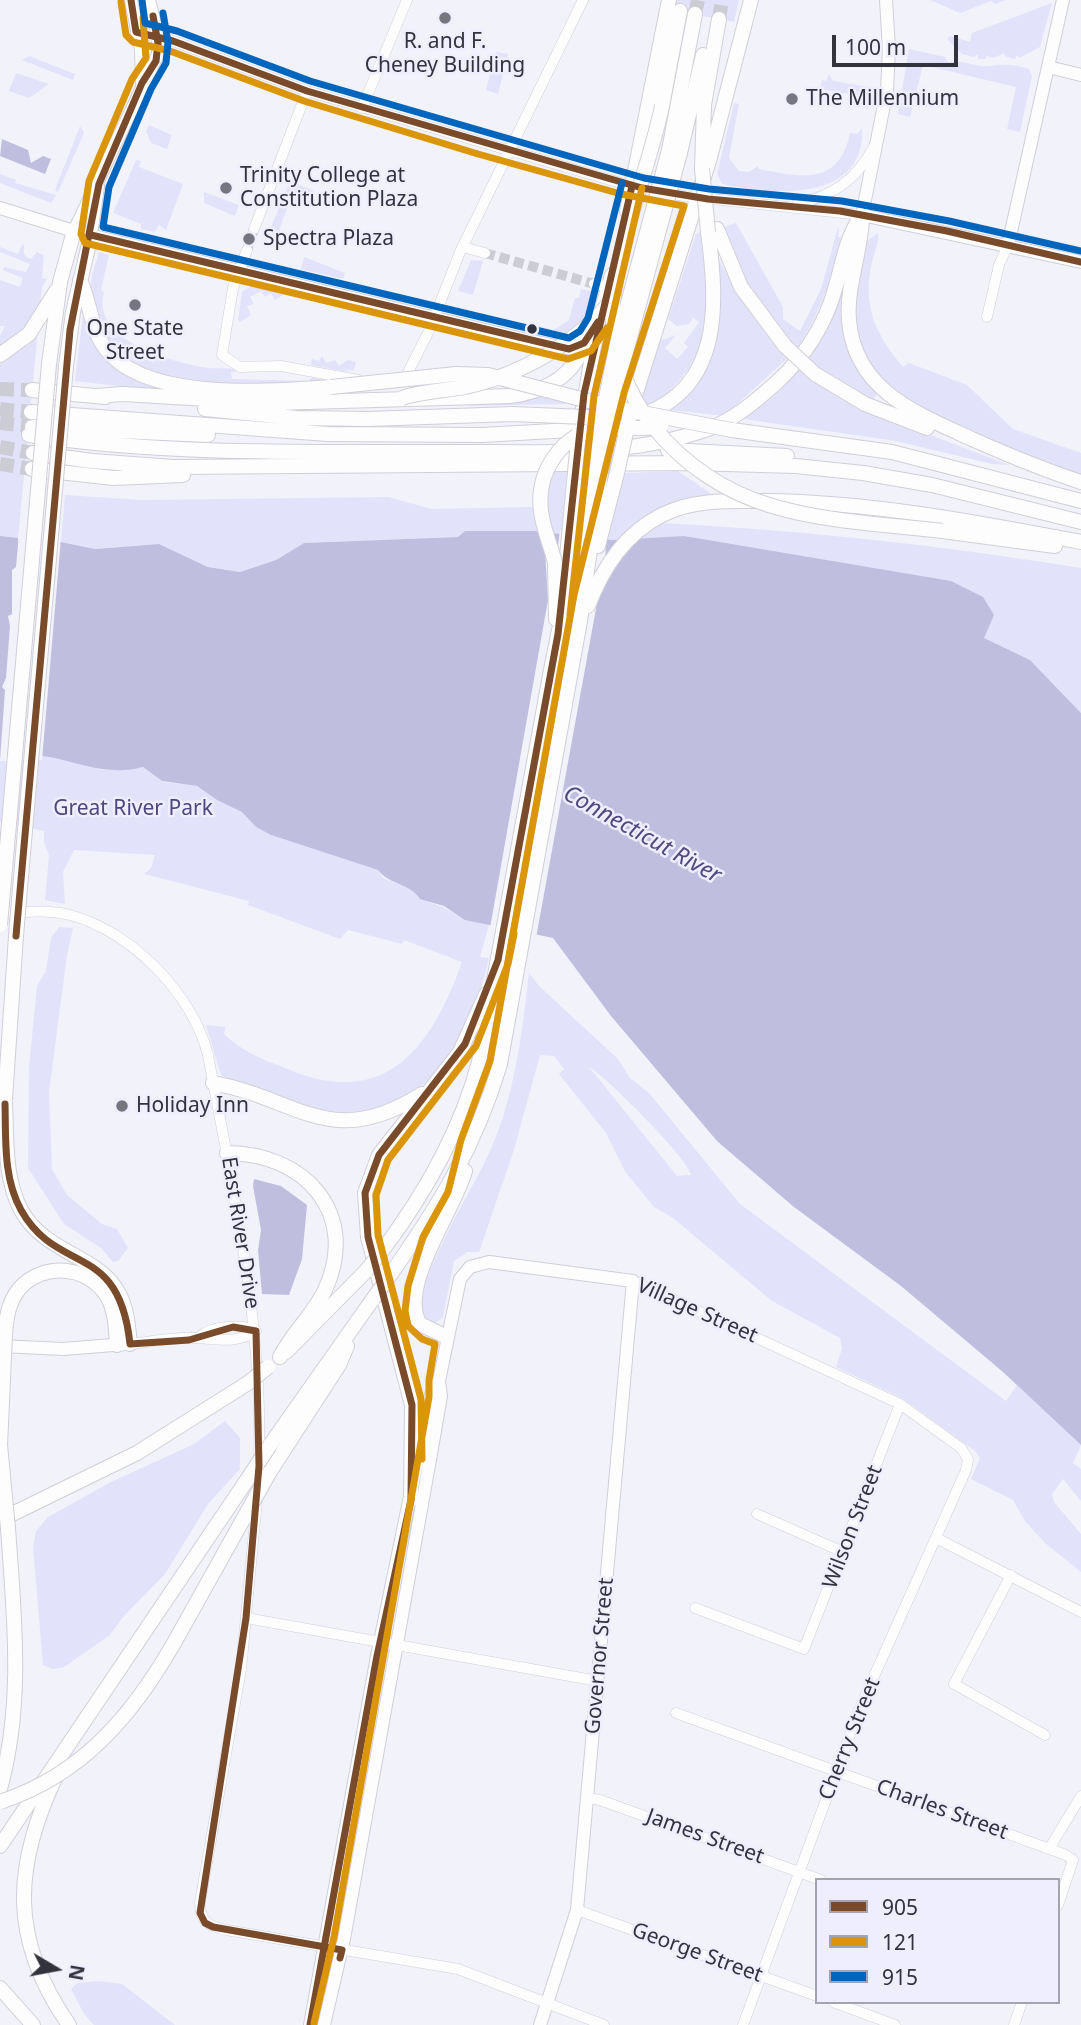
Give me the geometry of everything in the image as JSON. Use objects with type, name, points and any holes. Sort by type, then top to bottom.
[{"type":"highway","points":[[447,1337],[420,1324],[416,1302],[429,1250],[459,1191],[471,1144],[500,1064],[520,964],[584,598],[589,514],[575,472],[601,286],[632,186],[669,0]]},
{"type":"highway","points":[[589,514],[617,472],[630,414],[698,198],[751,0]]},
{"type":"highway","points":[[680,11],[662,106],[617,277],[613,307],[618,357],[642,410],[660,435],[684,459],[715,480],[751,499],[800,513],[1081,550]]},
{"type":"highway","points":[[596,472],[675,151],[695,14]]},
{"type":"highway","points":[[4,1524],[131,1456],[247,1383],[280,1357],[328,1313],[379,1255],[427,1186],[461,1115],[481,1055],[558,634],[589,514],[596,472],[612,368],[649,231],[715,18],[701,150],[712,231],[716,293],[712,331],[692,376],[662,407],[618,422],[569,432],[453,436],[30,425],[135,448],[210,452],[600,450],[695,450],[858,464],[890,477]]},
{"type":"highway","points":[[862,215],[848,318],[853,344],[862,364],[877,384],[900,405],[992,449]]},
{"type":"highway","points":[[600,450],[667,440],[711,429],[727,421],[772,387],[804,353],[822,324],[835,292],[850,232],[862,215]]},
{"type":"highway","points":[[0,925],[49,364],[59,287],[74,231]]},
{"type":"highway","points":[[402,398],[462,387],[497,377],[535,360],[575,335],[614,296],[649,231]]},
{"type":"highway","points":[[712,231],[741,286],[785,346],[815,374],[865,404],[1081,482]]},
{"type":"highway","points":[[0,1164],[25,827],[66,366],[80,279],[91,235]]},
{"type":"highway","points":[[80,279],[101,343],[120,364],[139,376],[178,384],[225,388],[331,387],[456,374],[488,374],[590,402],[700,426]]},
{"type":"highway","points":[[0,355],[29,334],[59,287]]},
{"type":"highway","points":[[96,396],[123,394],[258,403],[518,395],[545,388],[571,368],[584,343]]},
{"type":"highway","points":[[33,390],[269,416],[368,419],[541,414],[700,426],[892,452],[1081,501]]},
{"type":"highway","points":[[558,634],[555,568],[540,502],[549,466],[565,445],[588,431],[611,427],[646,429],[669,423]]},
{"type":"highway","points":[[33,453],[127,464],[239,466],[740,463],[825,468],[890,477],[1012,503],[1081,522]]},
{"type":"highway","points":[[32,469],[124,478],[216,473],[239,466]]},
{"type":"highway","points":[[580,621],[601,575],[617,552],[638,530],[664,514],[706,503],[798,502],[943,516],[1081,542]]},
{"type":"highway","points":[[0,1081],[16,936]]},
{"type":"highway","points":[[411,1500],[414,1430],[411,1400],[368,1237],[364,1203],[375,1162],[467,1041],[498,960]]},
{"type":"highway","points":[[213,1083],[244,1091],[304,1115],[334,1120],[385,1113],[431,1087]]},
{"type":"highway","points":[[5,1104],[9,1172],[21,1210],[47,1241],[100,1272],[114,1286],[125,1309],[124,1344]]},
{"type":"highway","points":[[0,1846],[270,1445],[441,1202],[471,1144]]},
{"type":"highway","points":[[227,1153],[253,1156],[302,1176],[323,1197],[334,1223],[335,1251],[327,1283],[316,1305],[292,1334],[280,1357]]},
{"type":"highway","points":[[0,1789],[10,1742],[17,1681],[2,1503],[0,1446],[3,1346],[9,1308],[21,1287],[41,1274],[62,1270],[87,1277],[105,1293],[124,1344]]},
{"type":"highway","points":[[0,1802],[50,1780],[100,1745],[140,1699],[269,1473],[340,1363],[349,1334]]},
{"type":"highway","points":[[2,1503],[103,1463],[131,1456]]},
{"type":"highway","points":[[69,2025],[37,1969],[26,1931],[23,1898],[31,1835],[76,1733]]},
{"type":"highway","points":[[0,1988],[33,2025]]},
{"type":"main road","points":[[131,0],[141,50],[142,83]]},
{"type":"main road","points":[[74,231],[99,184],[142,83],[149,76],[158,54],[158,37],[149,0]]},
{"type":"main road","points":[[886,0],[887,82],[862,215],[1081,262]]},
{"type":"main road","points":[[1008,245],[1063,0]]},
{"type":"main road","points":[[1048,67],[1081,75]]},
{"type":"main road","points":[[91,235],[99,184]]},
{"type":"main road","points":[[0,208],[74,231],[569,349],[584,343],[598,322]]},
{"type":"main road","name":"Village Street","points":[[447,1337],[459,1282],[466,1269],[475,1264],[517,1265],[633,1281]]},
{"type":"main road","name":"Governor Street","points":[[540,2025],[577,1910],[633,1281]]},
{"type":"main road","points":[[324,2025],[342,1950],[397,1645],[440,1398],[439,1381],[447,1337]]},
{"type":"main road","points":[[3,1346],[63,1349],[124,1344]]},
{"type":"main road","points":[[310,2025],[380,1642],[431,1395],[439,1381]]},
{"type":"street","points":[[362,108],[407,0]]},
{"type":"street","points":[[247,250],[239,271],[222,355],[240,367],[281,366],[382,384],[400,384],[406,380],[463,247],[583,0]]},
{"type":"street","points":[[136,32],[158,37],[307,91],[632,186],[698,198],[862,215]]},
{"type":"street","points":[[254,229],[307,91]]},
{"type":"street","points":[[784,206],[822,197],[842,186],[861,167],[875,145]]},
{"type":"street","points":[[987,317],[999,265],[1008,245]]},
{"type":"street","points":[[463,247],[485,253]]},
{"type":"street","name":"East River Drive","points":[[1,908],[65,914],[99,926],[131,947],[164,979],[194,1019],[205,1044],[248,1262],[256,1331],[259,1466],[246,1618],[200,1913],[205,1923],[213,1927],[326,1947]]},
{"type":"street","name":"Village Street","points":[[633,1281],[900,1404],[961,1448],[968,1459]]},
{"type":"street","points":[[124,1344],[199,1337],[209,1331],[243,1326],[256,1331]]},
{"type":"street","name":"Wilson Street","points":[[695,1608],[804,1649],[900,1404]]},
{"type":"street","name":"Cherry Street","points":[[743,2025],[859,1710],[966,1470],[968,1459]]},
{"type":"street","points":[[757,1514],[843,1552]]},
{"type":"street","points":[[936,1538],[1081,1612]]},
{"type":"street","points":[[1011,1575],[954,1684],[1045,1735]]},
{"type":"street","points":[[246,1618],[598,1681]]},
{"type":"street","name":"Charles Street","points":[[676,1713],[1049,1849]]},
{"type":"street","points":[[1060,1899],[1073,1860],[1049,1849],[1081,1796]]},
{"type":"street","name":"James Street","points":[[588,1798],[816,1878]]},
{"type":"street","name":"George Street","points":[[577,1910],[815,1995]]},
{"type":"street","points":[[326,1947],[457,1969],[604,2025]]},
{"type":"street","points":[[838,2004],[895,2025]]},
{"type":"street","points":[[1014,2025],[1021,2004]]},
{"type":"green space","points":[[674,0],[739,0],[734,22],[672,10]]},
{"type":"green space","points":[[930,0],[1006,0],[995,4],[991,1],[960,13]]},
{"type":"green space","points":[[1052,3],[1040,47],[1019,58],[1018,55],[1014,59],[1005,56],[1004,53],[994,58],[986,56],[986,59],[978,59],[978,54],[974,57],[962,54],[947,39],[950,36],[970,42],[972,33]]},
{"type":"green space","points":[[909,49],[945,57],[948,62],[985,66],[1010,65],[1029,69],[1032,76],[1020,132],[1007,129],[1016,87],[923,65],[910,117],[898,114]]},
{"type":"green space","points":[[496,52],[508,54],[498,94],[486,90]]},
{"type":"green space","points":[[29,56],[75,74],[73,80],[22,60]]},
{"type":"green space","points":[[16,73],[49,84],[29,98],[9,91]]},
{"type":"green space","points":[[829,74],[833,81],[869,87],[871,92],[868,109],[856,106],[864,107],[866,97],[820,89],[822,80],[826,81]]},
{"type":"green space","points":[[734,103],[739,104],[729,158],[739,171],[749,172],[758,166],[759,169],[789,174],[816,174],[837,163],[845,150],[850,133],[857,134],[862,128],[859,152],[849,170],[833,182],[812,188],[766,190],[722,184],[717,174]]},
{"type":"green space","points":[[149,125],[172,135],[167,149],[151,143],[146,131]]},
{"type":"green space","points":[[80,126],[84,133],[58,192],[55,190]]},
{"type":"green space","points":[[136,160],[141,161],[139,167],[183,184],[166,230],[159,225],[155,232],[141,229],[141,224],[113,213]]},
{"type":"green space","points":[[0,174],[16,180],[15,183],[56,195],[51,203],[0,183]]},
{"type":"green space","points":[[290,181],[314,191],[307,207],[290,201],[279,230],[296,236],[293,244],[269,232]]},
{"type":"green space","points":[[204,192],[239,205],[235,216],[204,203]]},
{"type":"green space","points":[[736,223],[783,307],[783,319],[800,331],[821,289],[838,227],[839,229],[838,237],[841,237],[825,294],[813,322],[797,348],[755,301],[721,228]]},
{"type":"green space","points":[[701,232],[707,284],[704,331],[686,372],[670,390],[647,407],[639,394],[658,341],[676,335],[665,348],[677,359],[688,347],[684,343],[699,322],[693,318],[689,324],[677,326],[668,319],[696,234]]},
{"type":"green space","points":[[878,233],[869,278],[870,306],[878,330],[903,367],[909,363],[967,385],[1013,429],[1081,453],[1081,477],[943,421],[893,392],[876,376],[857,337],[853,303],[864,243]]},
{"type":"green space","points":[[23,243],[27,257],[31,259],[37,252],[44,255],[42,278],[47,279],[42,287],[18,538],[0,536],[0,336],[5,326],[0,326],[0,280],[20,287],[23,278],[3,270],[4,267],[26,272],[30,264],[0,252],[0,247],[18,254]]},
{"type":"green space","points":[[99,252],[109,255],[101,290],[104,292],[103,309],[109,324],[137,346],[193,365],[241,371],[231,372],[232,379],[309,381],[312,377],[331,383],[251,385],[193,382],[141,368],[114,350],[99,325],[93,306],[91,284]]},
{"type":"green space","points":[[304,257],[345,273],[343,279],[301,269]]},
{"type":"green space","points":[[717,257],[758,322],[788,358],[724,416],[671,410],[700,376],[716,340],[721,301]]},
{"type":"green space","points":[[471,260],[483,261],[473,295],[458,291]]},
{"type":"green space","points":[[846,278],[860,371],[877,394],[873,400],[819,369],[809,358],[833,318]]},
{"type":"green space","points":[[251,286],[282,291],[283,295],[275,300],[271,293],[265,297],[261,291],[250,297],[254,304],[247,306],[251,315],[240,322],[238,320],[242,292]]},
{"type":"green space","points":[[581,289],[594,292],[590,316],[566,335],[526,323],[554,330],[569,320],[575,298],[579,298]]},
{"type":"green space","points":[[83,315],[95,341],[168,387],[168,392],[75,381]]},
{"type":"green space","points":[[322,356],[326,363],[335,360],[339,366],[348,360],[356,362],[354,370],[342,371],[311,365],[312,359],[319,361]]},
{"type":"green space","points":[[800,369],[852,405],[1009,465],[992,464],[896,441],[743,419],[773,397]]},
{"type":"green space","points":[[541,392],[566,404],[469,406],[469,404]]},
{"type":"green space","points":[[678,471],[719,499],[642,522],[862,539],[1081,568],[1081,713],[1030,660],[983,638],[754,550],[684,536],[612,540],[535,531],[465,531],[459,537],[304,543],[276,560],[240,572],[209,567],[159,544],[95,549],[61,542],[65,495],[141,500],[388,497],[432,509],[530,507],[546,510],[552,472],[567,472],[564,514],[609,520],[624,473]]},
{"type":"green space","name":"Great River Park","points":[[48,756],[103,770],[143,767],[163,782],[197,786],[217,800],[243,812],[254,825],[271,835],[378,870],[383,878],[415,891],[419,898],[489,925],[480,957],[489,958],[478,998],[462,1034],[442,1065],[418,1089],[389,1106],[356,1114],[318,1112],[275,1099],[221,1075],[206,1025],[226,1027],[224,1034],[247,1051],[290,1070],[324,1080],[354,1082],[379,1076],[401,1062],[420,1044],[436,1020],[462,962],[404,940],[402,944],[348,930],[340,939],[248,905],[249,901],[144,874],[151,868],[155,855],[74,850],[63,872],[65,904],[45,900],[49,855],[44,843],[44,831],[0,822],[0,758]]},
{"type":"green space","points":[[59,927],[73,928],[49,1092],[52,1169],[67,1195],[102,1224],[117,1229],[128,1248],[118,1261],[113,1262],[101,1248],[64,1224],[28,1168],[29,1067],[37,986],[46,971],[51,938]]},
{"type":"green space","points":[[529,973],[539,986],[618,1059],[630,1078],[649,1093],[740,1204],[1006,1401],[1017,1385],[1081,1445],[1073,1463],[1081,1469],[1081,1501],[1063,1479],[1052,1494],[1054,1502],[1081,1534],[1081,1572],[1045,1543],[1025,1521],[1013,1500],[971,1479],[980,1458],[974,1450],[902,1398],[836,1367],[842,1349],[840,1338],[772,1301],[673,1218],[654,1207],[626,1173],[606,1133],[559,1074],[564,1069],[554,1056],[540,1055],[514,1150],[479,1252],[468,1252],[454,1261],[443,1317],[435,1323],[425,1319],[422,1300],[430,1270],[490,1151],[506,1108],[520,1041]],"holes":[[[589,1067],[663,1137],[691,1175],[677,1176]]]},
{"type":"green space","points":[[225,1421],[240,1438],[240,1469],[208,1504],[165,1574],[123,1617],[110,1635],[64,1667],[53,1669],[43,1665],[33,1548],[36,1531],[48,1517],[111,1482],[194,1444]]},
{"type":"green space","points":[[100,1981],[122,1984],[175,2025],[94,2025],[84,2014],[71,1989],[77,1983]]},
{"type":"water","points":[[2,139],[28,150],[31,163],[43,156],[51,159],[45,174],[0,156]]},
{"type":"water","name":"Connecticut River","points":[[465,531],[535,531],[612,540],[684,536],[951,581],[983,597],[994,615],[984,638],[1030,660],[1081,713],[1081,1445],[1003,1372],[901,1286],[794,1207],[717,1141],[611,1016],[553,938],[465,920],[444,906],[420,899],[411,890],[388,879],[378,870],[271,835],[256,827],[242,812],[217,800],[197,786],[162,781],[143,767],[108,770],[44,756],[0,758],[0,536],[18,538],[18,541],[61,542],[95,549],[159,544],[208,567],[240,572],[276,560],[304,543],[458,537]]},
{"type":"water","points":[[254,1179],[281,1186],[307,1205],[302,1259],[289,1295],[262,1294],[258,1250],[261,1230]]},
{"type":"pier","points":[[560,530],[607,536],[605,558],[630,545],[603,585],[597,603],[536,938],[490,928],[548,600],[545,551],[558,546]]},
{"type":"pier","points":[[19,534],[22,538],[61,538],[42,760],[0,761],[5,690],[2,687],[6,678],[10,626],[8,616],[12,614],[12,570],[16,567]]},
{"type":"tunnel","points":[[695,14],[698,0]]},
{"type":"tunnel","points":[[719,19],[722,0]]},
{"type":"tunnel","points":[[247,250],[254,229]]},
{"type":"tunnel","points":[[485,253],[594,284]]},
{"type":"tunnel","points":[[0,389],[32,390]]},
{"type":"tunnel","points":[[0,409],[31,412]]},
{"type":"tunnel","points":[[0,423],[29,426]]},
{"type":"tunnel","points":[[0,447],[33,453]]},
{"type":"tunnel","points":[[0,464],[32,469]]},
{"type":"transit line","name":"905","points":[[131,0],[136,32],[173,41],[307,91],[642,188],[708,199],[840,211],[947,231],[1081,262]]},
{"type":"transit line","name":"915","points":[[142,0],[145,23],[177,31],[310,81],[644,178],[709,189],[842,201],[949,221],[1081,251]]},
{"type":"transit line","name":"121","points":[[121,2],[126,35],[133,42],[170,51],[304,101],[478,154],[621,194],[684,206],[624,393],[574,595],[490,1061],[461,1140],[448,1192],[423,1237],[408,1286],[405,1311],[408,1326],[422,1339],[435,1344],[429,1397],[334,1937],[314,2023]]},
{"type":"transit line","name":"915","points":[[163,13],[168,42],[166,63],[151,89],[109,187],[103,227],[569,338],[580,331],[588,318],[622,183]]},
{"type":"transit line","name":"905","points":[[16,936],[70,330],[99,184],[142,83],[156,61],[158,43],[153,16]]},
{"type":"transit line","name":"121","points":[[143,18],[146,58],[132,79],[89,181],[81,234],[85,243],[568,359],[591,351],[607,328]]},
{"type":"transit line","name":"905","points":[[310,2025],[377,1656],[411,1500],[412,1405],[368,1237],[365,1193],[379,1155],[465,1044],[498,960],[558,634],[584,394],[632,186]]},
{"type":"transit line","name":"121","points":[[570,615],[594,396],[642,188]]},
{"type":"transit line","name":"905","points":[[91,235],[569,349],[584,343],[598,322]]},
{"type":"transit line","name":"121","points":[[422,1459],[421,1399],[378,1235],[376,1195],[388,1160],[476,1046],[508,964],[514,934]]},
{"type":"transit line","name":"905","points":[[5,1104],[8,1171],[21,1210],[36,1230],[52,1244],[100,1273],[114,1288],[124,1311],[130,1344],[189,1340],[233,1327],[256,1331],[259,1466],[246,1618],[200,1913],[205,1923],[213,1927],[342,1950],[340,1958]]},
{"type":"place","name":"R. and F. Cheney Building","points":[[445,18]]},
{"type":"place","name":"The Millennium","points":[[792,99]]},
{"type":"place","name":"Trinity College at Constitution Plaza","points":[[226,188]]},
{"type":"place","name":"Spectra Plaza","points":[[249,239]]},
{"type":"place","name":"One State Street","points":[[135,305]]},
{"type":"place","name":"Holiday Inn","points":[[122,1106]]}]
